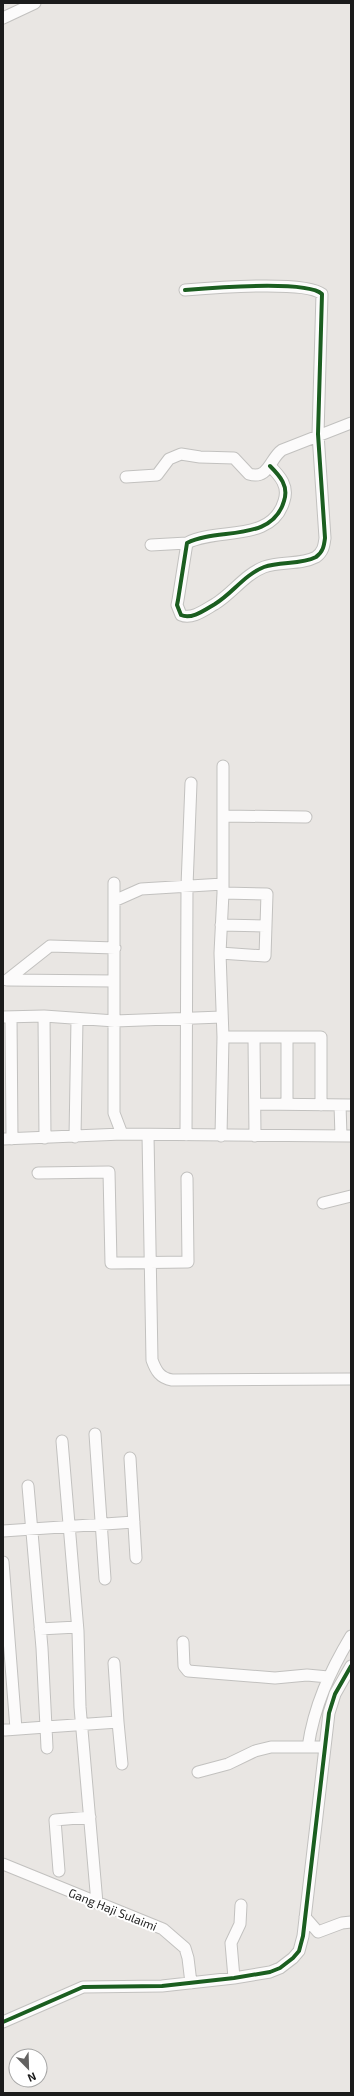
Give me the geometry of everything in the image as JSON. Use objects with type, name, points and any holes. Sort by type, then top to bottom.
[{"type":"street","points":[[3,18],[34,3]]},
{"type":"street","points":[[185,290],[246,284],[309,289],[322,294],[318,434],[325,538],[323,549],[320,554],[309,559],[262,568],[248,576],[219,601],[190,617],[181,615],[177,605],[187,543]]},
{"type":"street","points":[[126,477],[157,475],[169,460],[181,454],[200,457],[234,458],[246,472],[253,475],[261,474],[270,466],[278,452],[318,434],[351,423]]},
{"type":"street","points":[[151,545],[187,543],[202,538],[256,529],[274,520],[283,507],[286,492],[279,475],[270,466]]},
{"type":"street","points":[[222,1136],[223,1037],[220,925],[223,889],[223,766]]},
{"type":"street","points":[[186,1135],[188,1019],[187,886],[191,783]]},
{"type":"street","points":[[223,816],[306,817]]},
{"type":"street","points":[[114,883],[114,1114],[122,1134]]},
{"type":"street","points":[[114,901],[141,889],[187,886],[267,894],[264,956],[220,953]]},
{"type":"street","points":[[220,925],[266,926]]},
{"type":"street","points":[[114,981],[7,980],[50,946],[115,948]]},
{"type":"street","points":[[222,1017],[115,1021],[44,1016],[7,1017],[8,1139],[122,1134],[346,1136],[346,1105],[255,1104]]},
{"type":"street","points":[[44,1016],[45,1138]]},
{"type":"street","points":[[75,1137],[77,1019]]},
{"type":"street","points":[[223,1037],[321,1037],[320,1104]]},
{"type":"street","points":[[254,1038],[255,1136]]},
{"type":"street","points":[[287,1038],[287,1104]]},
{"type":"street","points":[[148,1135],[152,1360],[158,1374],[164,1378],[351,1379]]},
{"type":"street","points":[[38,1173],[109,1172],[111,1263],[188,1262],[188,1178]]},
{"type":"street","points":[[323,1203],[351,1196]]},
{"type":"street","points":[[95,1434],[105,1579]]},
{"type":"street","points":[[62,1441],[77,1627],[82,1724],[96,1903]]},
{"type":"street","points":[[130,1458],[136,1558]]},
{"type":"street","points":[[28,1486],[40,1629],[47,1748]]},
{"type":"street","points":[[3,1530],[134,1522]]},
{"type":"street","points":[[3,1562],[11,1730],[118,1722]]},
{"type":"street","points":[[40,1629],[77,1627]]},
{"type":"street","points":[[3,2022],[83,1987],[154,1987],[191,1984],[270,1972],[288,1963],[299,1951],[303,1936],[305,1917],[315,1747],[318,1728],[328,1676],[347,1651],[351,1636]]},
{"type":"street","points":[[183,1642],[184,1666],[188,1671],[275,1678],[307,1675],[328,1676]]},
{"type":"street","points":[[114,1663],[122,1764]]},
{"type":"street","points":[[315,1747],[318,1728],[351,1666]]},
{"type":"street","points":[[198,1772],[228,1764],[262,1748],[277,1746],[315,1747]]},
{"type":"street","points":[[59,1871],[55,1820],[90,1817]]},
{"type":"street","name":"Gang Haji Sulaimi","points":[[3,1864],[163,1929],[177,1939],[187,1953],[191,1984]]},
{"type":"street","points":[[234,1978],[231,1943],[240,1924],[241,1905]]},
{"type":"street","points":[[305,1917],[318,1932],[342,1923],[351,1922]]},
{"type":"cycle path","points":[[185,290],[278,286],[297,287],[313,290],[322,294],[318,434],[325,538],[323,549],[316,557],[304,561],[270,565],[257,570],[215,604],[194,615],[181,615],[177,605],[187,543],[200,538],[256,529],[268,523],[278,514],[284,501],[285,491],[283,482],[270,466]]},
{"type":"cycle path","points":[[3,2022],[83,1987],[162,1986],[234,1978],[270,1972],[280,1968],[293,1958],[299,1951],[303,1936],[329,1713],[335,1694],[351,1666]]}]
